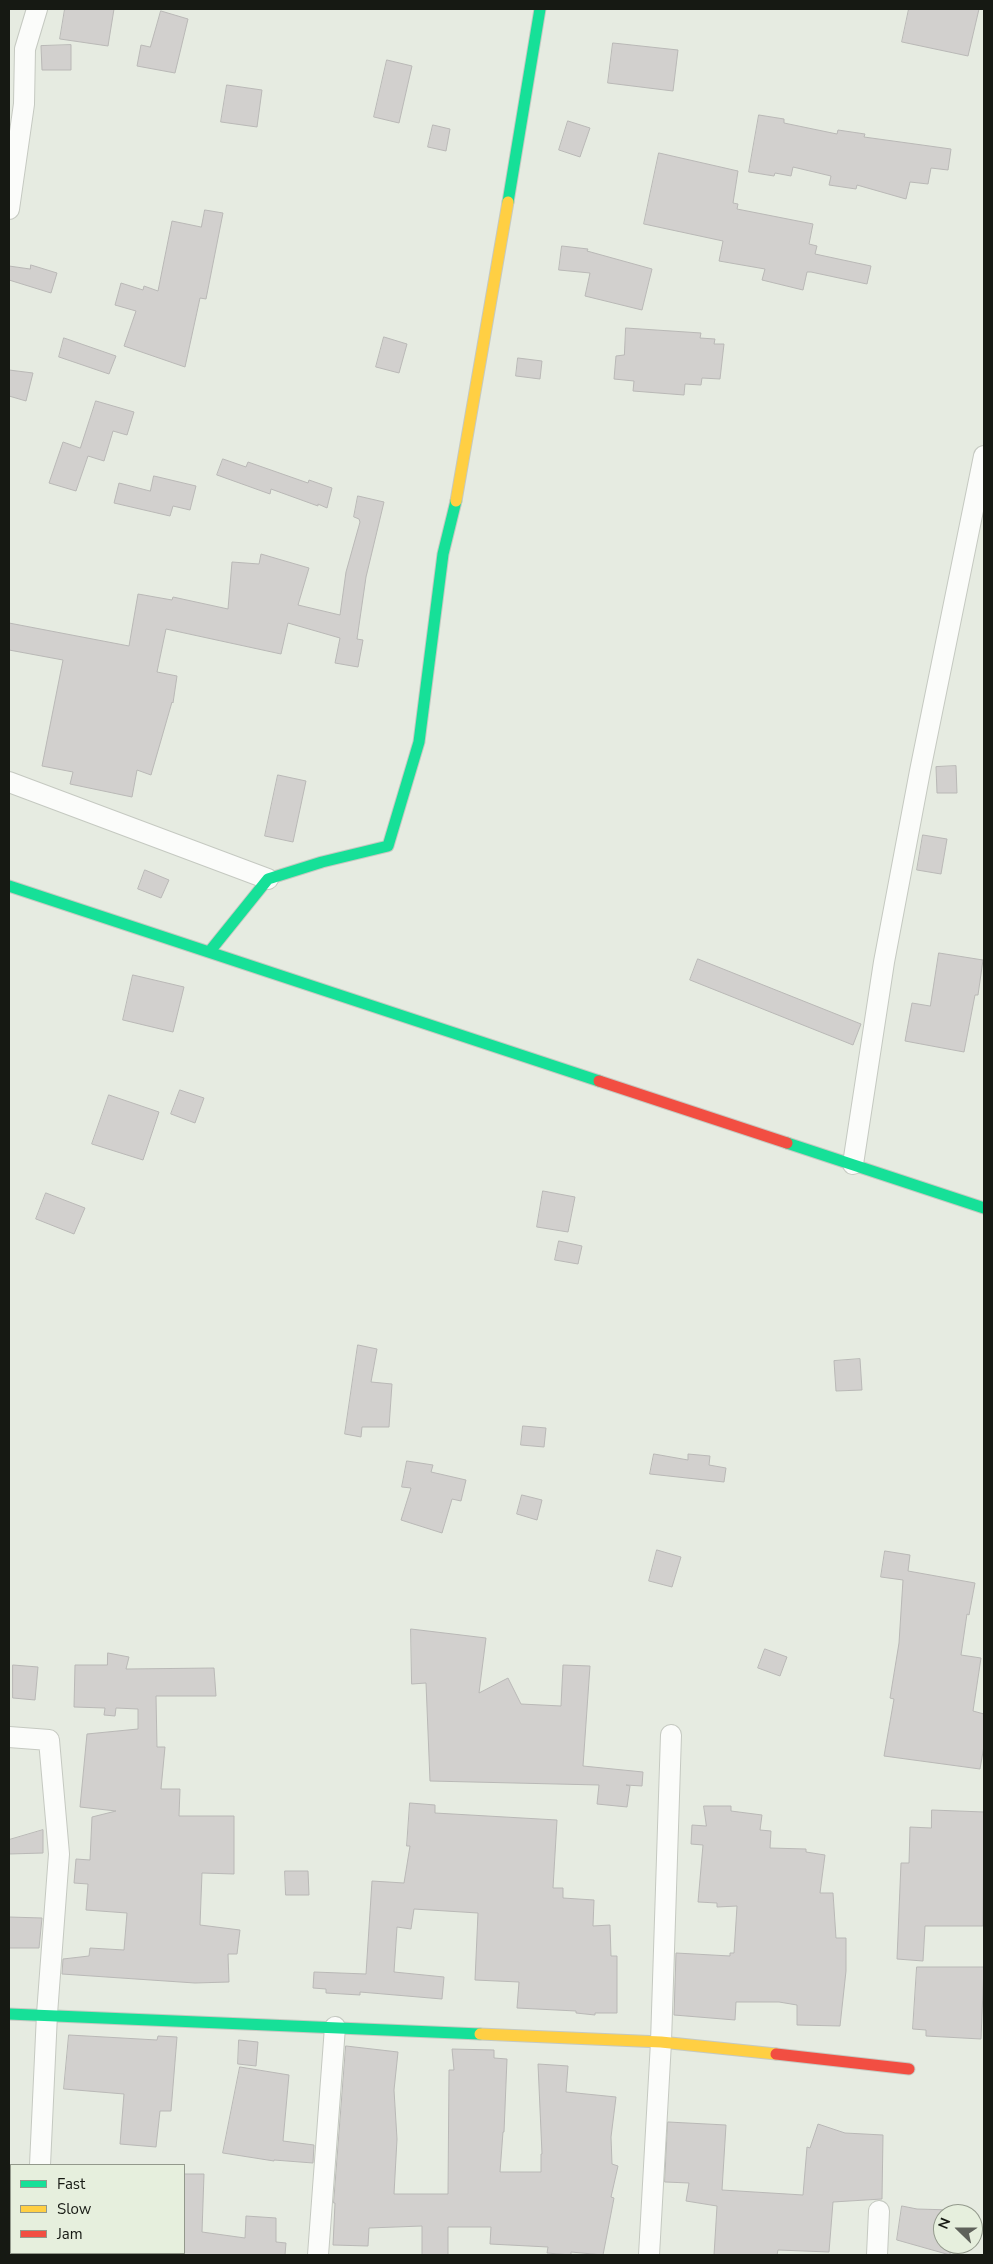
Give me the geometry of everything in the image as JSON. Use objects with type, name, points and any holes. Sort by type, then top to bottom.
[{"type":"main road","points":[[210,952],[268,879],[322,862],[388,846],[419,742],[443,554],[455,508],[478,386],[540,9]]},
{"type":"main road","points":[[9,886],[984,1208]]},
{"type":"main road","points":[[9,2014],[48,2014],[661,2042],[909,2069]]},
{"type":"street","points":[[9,209],[24,104],[25,49],[37,9]]},
{"type":"street","points":[[853,1164],[884,962],[914,800],[984,456]]},
{"type":"street","points":[[9,782],[268,879]]},
{"type":"street","points":[[649,2255],[661,2042],[671,1735]]},
{"type":"street","points":[[9,1737],[49,1740],[59,1854],[40,2164]]},
{"type":"street","points":[[318,2255],[335,2027]]},
{"type":"street","points":[[877,2255],[878,2211]]},
{"type":"building","points":[[65,9],[114,9],[108,46],[60,39]]},
{"type":"building","points":[[909,9],[979,9],[968,56],[902,42]]},
{"type":"building","points":[[161,11],[188,19],[175,73],[137,66],[141,45],[150,47]]},
{"type":"building","points":[[613,43],[678,50],[673,91],[608,83]]},
{"type":"building","points":[[71,45],[71,70],[42,70],[41,46]]},
{"type":"building","points":[[387,60],[412,66],[399,123],[374,117]]},
{"type":"building","points":[[227,85],[262,90],[257,127],[221,122]]},
{"type":"building","points":[[759,115],[784,119],[784,123],[837,134],[838,130],[865,134],[864,137],[951,149],[948,170],[931,168],[928,184],[910,182],[906,199],[857,185],[856,189],[829,185],[831,176],[793,167],[791,176],[775,173],[774,176],[749,172]]},
{"type":"building","points":[[568,121],[590,128],[580,157],[559,150]]},
{"type":"building","points":[[433,125],[450,129],[446,151],[428,147]]},
{"type":"building","points":[[659,153],[738,171],[733,203],[738,204],[737,209],[813,224],[809,244],[817,246],[815,254],[871,266],[867,284],[811,272],[807,272],[803,290],[762,280],[765,269],[719,261],[723,241],[644,224]]},
{"type":"building","points":[[205,210],[223,213],[206,299],[200,298],[185,367],[124,346],[136,311],[115,305],[121,283],[143,290],[144,286],[158,291],[172,221],[201,227]]},
{"type":"building","points":[[562,246],[588,249],[587,251],[652,269],[642,310],[585,296],[590,273],[559,270]]},
{"type":"building","points":[[31,265],[57,273],[51,293],[9,280],[9,266],[30,269]]},
{"type":"building","points":[[626,328],[701,333],[700,338],[715,339],[714,344],[724,344],[720,379],[702,378],[701,385],[685,384],[684,395],[633,391],[634,381],[614,379],[616,356],[624,355]]},
{"type":"building","points":[[384,337],[407,344],[399,373],[376,367]]},
{"type":"building","points":[[64,338],[116,356],[109,374],[59,357]]},
{"type":"building","points":[[518,358],[542,361],[540,379],[516,376]]},
{"type":"building","points":[[9,370],[33,373],[26,401],[9,396]]},
{"type":"building","points":[[96,401],[134,412],[127,435],[113,431],[104,461],[88,456],[76,491],[49,483],[63,442],[80,448]]},
{"type":"building","points":[[223,459],[246,467],[248,462],[308,483],[309,480],[332,488],[327,508],[271,489],[270,494],[217,475]]},
{"type":"building","points":[[154,476],[196,486],[190,510],[173,506],[170,516],[114,503],[119,483],[150,491]]},
{"type":"building","points":[[358,496],[384,502],[366,577],[357,639],[363,640],[358,667],[335,663],[340,638],[288,623],[281,654],[166,629],[157,672],[177,676],[173,703],[151,775],[137,770],[132,797],[70,784],[73,772],[42,766],[63,660],[9,650],[9,623],[129,646],[138,594],[172,600],[173,597],[228,609],[232,562],[259,564],[261,554],[309,568],[298,605],[340,615],[346,572],[360,522],[359,519],[354,517]]},
{"type":"building","points":[[956,766],[957,793],[937,793],[936,767]]},
{"type":"building","points":[[278,775],[306,781],[293,842],[265,836]]},
{"type":"building","points":[[923,835],[947,839],[941,874],[917,870]]},
{"type":"building","points":[[145,870],[169,880],[161,898],[138,889]]},
{"type":"building","points":[[939,953],[983,960],[978,995],[975,995],[964,1052],[905,1041],[912,1003],[930,1006]]},
{"type":"building","points":[[698,959],[861,1024],[853,1045],[690,980]]},
{"type":"building","points":[[133,975],[184,987],[173,1032],[123,1020]]},
{"type":"building","points":[[180,1090],[204,1098],[195,1123],[171,1114]]},
{"type":"building","points":[[109,1095],[159,1112],[143,1160],[92,1144]]},
{"type":"building","points":[[543,1191],[575,1197],[568,1232],[537,1227]]},
{"type":"building","points":[[46,1193],[85,1208],[74,1234],[36,1219]]},
{"type":"building","points":[[559,1241],[582,1246],[578,1264],[555,1260]]},
{"type":"building","points":[[358,1345],[377,1349],[371,1382],[392,1384],[389,1427],[362,1427],[361,1437],[345,1434]]},
{"type":"building","points":[[860,1359],[862,1390],[836,1391],[834,1361]]},
{"type":"building","points":[[523,1426],[546,1428],[544,1447],[521,1445]]},
{"type":"building","points":[[654,1454],[688,1460],[688,1454],[710,1456],[709,1465],[726,1468],[724,1482],[650,1474]]},
{"type":"building","points":[[407,1461],[433,1465],[431,1472],[466,1480],[461,1501],[452,1499],[442,1533],[401,1520],[411,1488],[402,1487]]},
{"type":"building","points":[[522,1495],[542,1500],[537,1520],[517,1514]]},
{"type":"building","points":[[657,1550],[681,1557],[672,1587],[649,1581]]},
{"type":"building","points":[[885,1551],[910,1555],[908,1571],[975,1583],[969,1615],[967,1614],[961,1655],[981,1658],[973,1711],[984,1714],[984,1746],[980,1769],[884,1756],[894,1699],[890,1698],[899,1643],[903,1580],[881,1577]]},
{"type":"building","points":[[411,1629],[486,1638],[479,1693],[508,1678],[521,1704],[561,1706],[563,1665],[590,1666],[583,1766],[643,1772],[642,1786],[626,1785],[630,1786],[627,1807],[597,1804],[599,1785],[430,1781],[426,1683],[412,1684]]},
{"type":"building","points":[[765,1649],[787,1657],[780,1676],[758,1668]]},
{"type":"building","points":[[108,1653],[129,1657],[126,1669],[214,1668],[216,1696],[156,1696],[157,1747],[165,1747],[161,1789],[180,1789],[179,1816],[234,1816],[234,1874],[202,1873],[200,1925],[240,1930],[237,1954],[228,1954],[229,1982],[195,1983],[62,1974],[63,1959],[89,1956],[90,1948],[124,1950],[127,1913],[86,1910],[88,1884],[74,1883],[76,1859],[90,1860],[92,1817],[116,1811],[80,1807],[87,1734],[138,1729],[138,1709],[116,1708],[115,1716],[104,1715],[105,1708],[74,1707],[75,1665],[107,1665]]},
{"type":"building","points":[[13,1665],[38,1667],[35,1700],[13,1698]]},
{"type":"building","points":[[410,1803],[435,1805],[435,1813],[557,1820],[553,1888],[563,1888],[563,1898],[594,1900],[593,1926],[610,1925],[611,1956],[617,1956],[617,2013],[595,2013],[595,2015],[576,2013],[576,2011],[517,2008],[519,1982],[475,1980],[478,1913],[414,1909],[411,1929],[397,1927],[394,1972],[444,1977],[442,1999],[360,1992],[360,1995],[326,1993],[326,1989],[313,1988],[314,1972],[366,1974],[372,1881],[404,1883],[410,1846],[407,1846]]},
{"type":"building","points":[[704,1806],[731,1806],[731,1811],[762,1815],[760,1830],[771,1831],[770,1848],[806,1849],[806,1852],[825,1855],[820,1893],[833,1893],[836,1938],[846,1938],[846,1971],[840,2026],[797,2025],[797,2005],[779,2002],[736,2002],[735,2020],[674,2015],[676,1953],[730,1956],[730,1953],[734,1953],[737,1906],[717,1907],[717,1903],[698,1902],[703,1845],[691,1844],[692,1825],[706,1826]]},
{"type":"building","points":[[932,1810],[984,1812],[983,1926],[925,1926],[923,1961],[897,1959],[901,1863],[909,1863],[910,1827],[931,1828]]},
{"type":"building","points":[[43,1830],[43,1853],[9,1854],[9,1840]]},
{"type":"building","points":[[285,1871],[308,1871],[309,1895],[286,1895]]},
{"type":"building","points":[[9,1917],[42,1918],[39,1948],[9,1948]]},
{"type":"building","points":[[917,1967],[984,1967],[981,2039],[926,2036],[926,2030],[913,2029]]},
{"type":"building","points":[[69,2035],[157,2040],[158,2036],[177,2037],[171,2111],[160,2111],[156,2147],[120,2144],[124,2094],[64,2089]]},
{"type":"building","points":[[239,2040],[258,2042],[256,2066],[238,2064]]},
{"type":"building","points":[[346,2046],[398,2052],[394,2090],[397,2139],[394,2194],[448,2194],[449,2070],[454,2070],[452,2049],[494,2050],[494,2058],[507,2059],[504,2132],[500,2172],[541,2172],[538,2064],[568,2066],[566,2092],[616,2097],[611,2137],[612,2164],[618,2166],[611,2197],[614,2198],[603,2255],[571,2252],[571,2255],[547,2253],[548,2247],[490,2244],[491,2227],[448,2227],[448,2255],[422,2255],[422,2226],[369,2228],[368,2246],[333,2245],[334,2203]]},
{"type":"building","points":[[240,2067],[289,2075],[283,2141],[314,2145],[313,2163],[274,2161],[223,2153]]},
{"type":"building","points":[[668,2122],[726,2125],[722,2190],[803,2195],[807,2147],[810,2148],[818,2124],[845,2133],[883,2135],[882,2199],[833,2202],[829,2252],[778,2250],[777,2255],[714,2255],[717,2206],[686,2201],[689,2183],[665,2182]]},
{"type":"building","points":[[185,2174],[204,2174],[202,2232],[245,2238],[246,2216],[276,2218],[276,2242],[286,2243],[285,2255],[184,2255]]},
{"type":"building","points":[[902,2206],[933,2209],[933,2250],[897,2240]]},
{"type":"traffic: fast","points":[[508,202],[540,9]]},
{"type":"traffic: fast","points":[[210,951],[268,879],[322,862],[388,846],[419,742],[443,554],[456,501]]},
{"type":"traffic: fast","points":[[9,886],[599,1081]]},
{"type":"traffic: fast","points":[[787,1143],[984,1208]]},
{"type":"traffic: fast","points":[[9,2014],[480,2034]]},
{"type":"traffic: slow","points":[[456,501],[508,202]]},
{"type":"traffic: slow","points":[[480,2034],[661,2042],[776,2054]]},
{"type":"traffic: jam","points":[[599,1081],[787,1143]]},
{"type":"traffic: jam","points":[[776,2054],[909,2069]]}]
